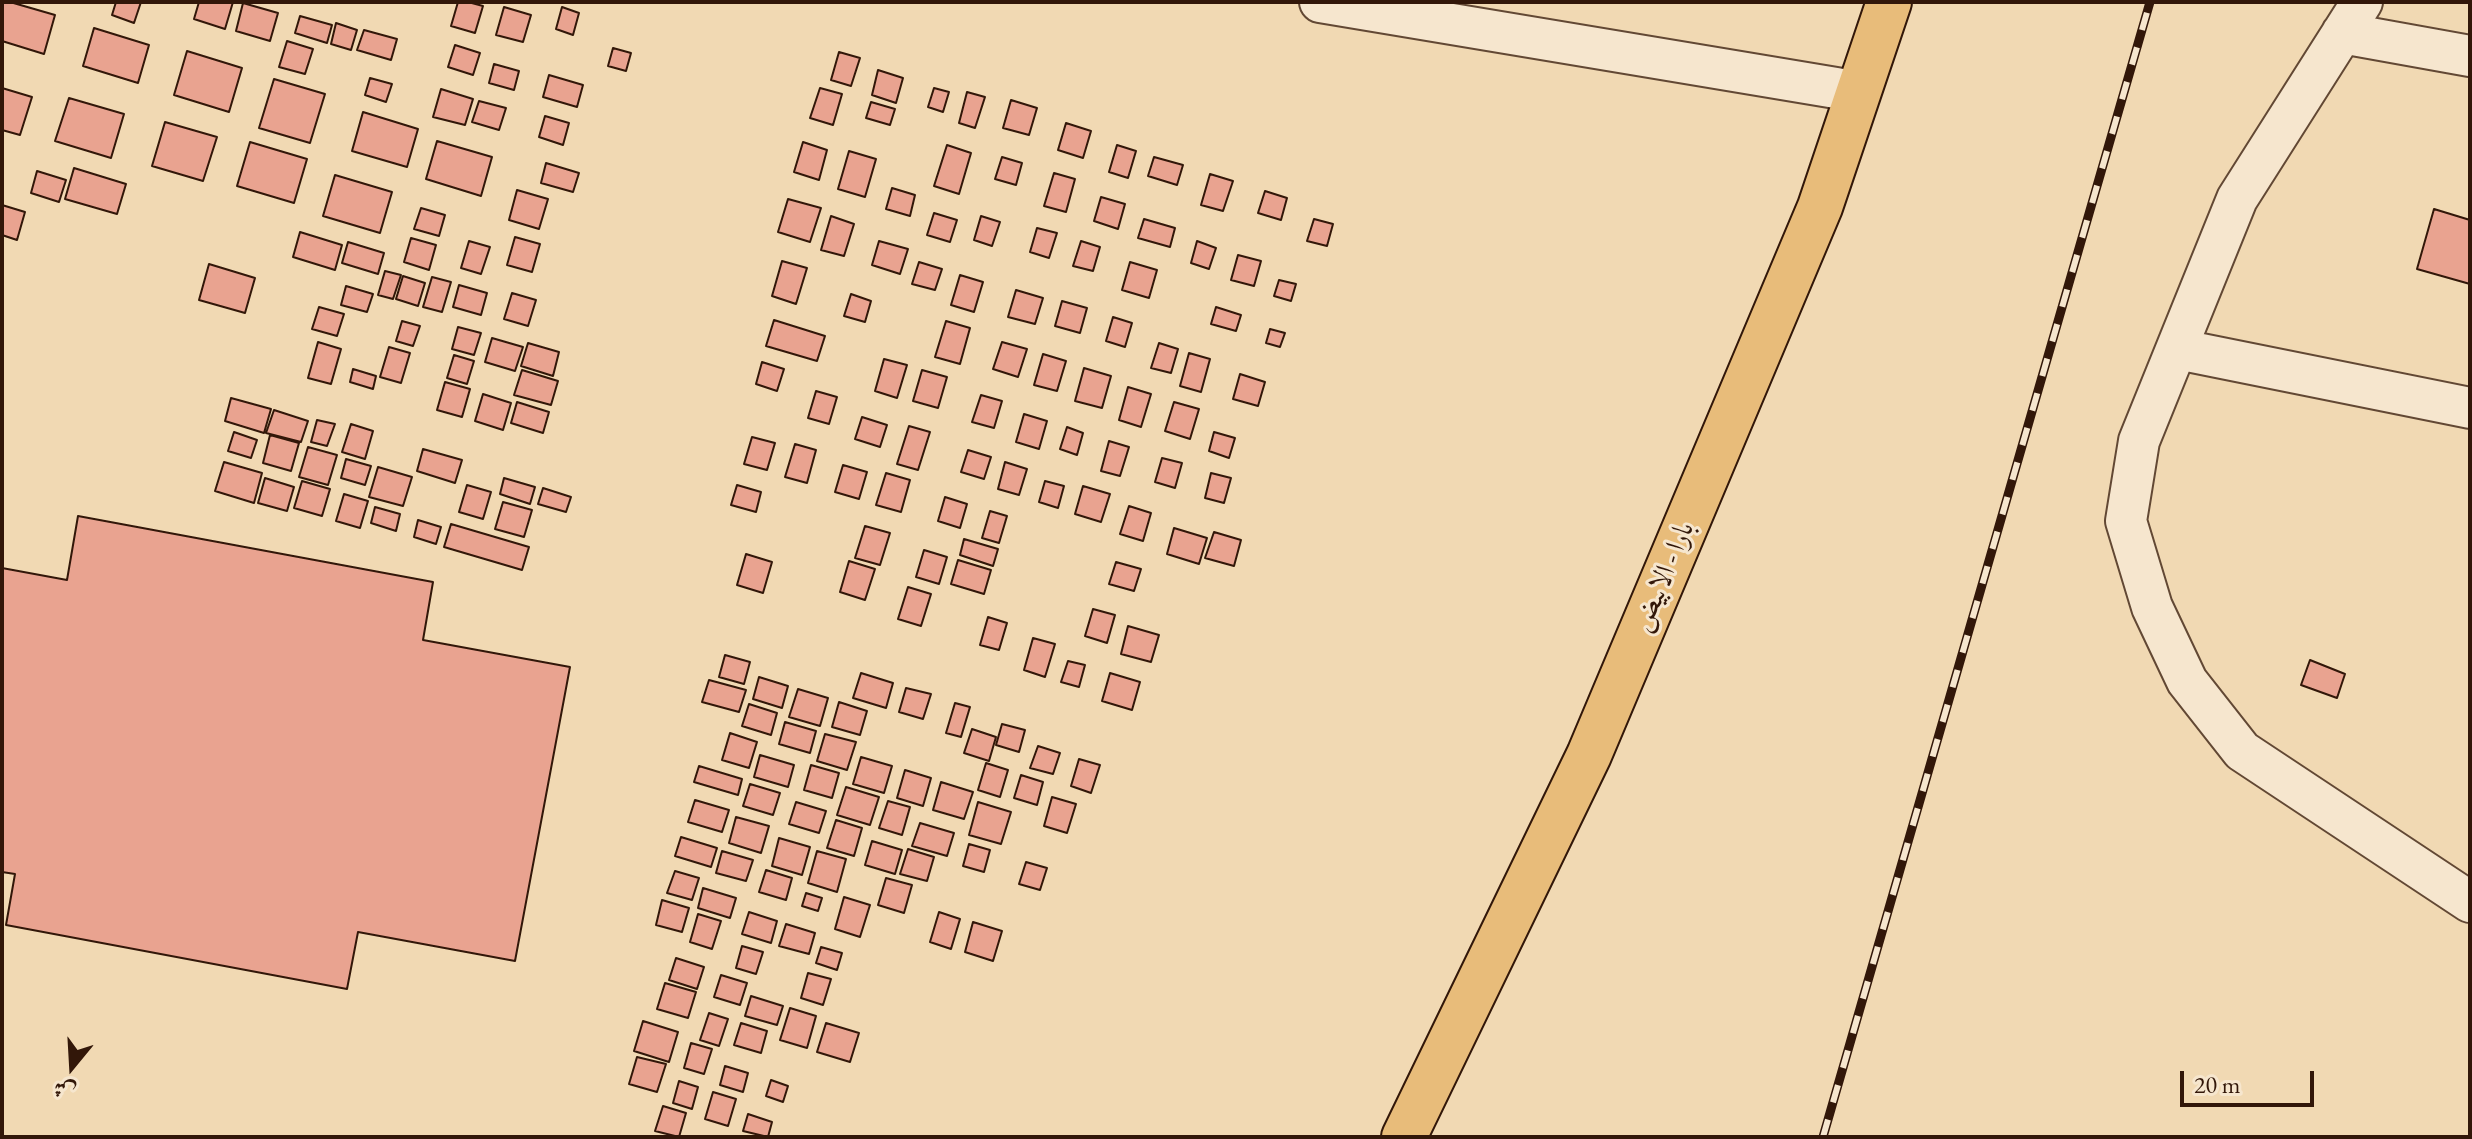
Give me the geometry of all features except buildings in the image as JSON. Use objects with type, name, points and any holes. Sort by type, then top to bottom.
[{"type":"main road","name":"بارا - الابيض","points":[[1404,1137],[1589,755],[1820,207],[1889,2]]},
{"type":"street","points":[[1320,2],[1860,92]]},
{"type":"street","points":[[2470,56],[2352,18],[2237,199],[2139,441],[2126,521],[2152,607],[2187,681],[2242,751],[2470,902]]},
{"type":"street","points":[[2177,349],[2470,408]]},
{"type":"railway","points":[[1823,1137],[2150,2]]}]
